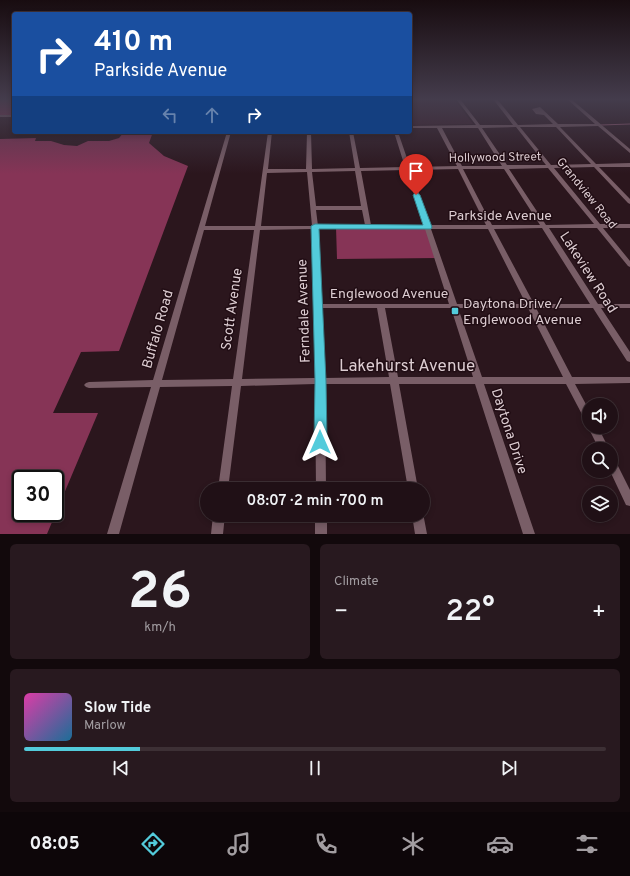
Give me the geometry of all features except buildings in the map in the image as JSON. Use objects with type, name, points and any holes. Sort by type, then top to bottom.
[{"type":"street","points":[[412,127],[598,124],[630,152]]},
{"type":"street","points":[[556,125],[630,202]]},
{"type":"street","name":"Lakeview Road","points":[[479,126],[630,359]]},
{"type":"street","name":"Grandview Road","points":[[517,126],[630,265]]},
{"type":"street","points":[[439,127],[492,227],[582,405]]},
{"type":"street","name":"Buffalo Road","points":[[113,534],[228,134]]},
{"type":"street","name":"Scott Avenue","points":[[224,482],[270,134]]},
{"type":"street","name":"Ferndale Avenue","points":[[309,134],[309,170],[315,226],[320,381],[320,482]]},
{"type":"street","points":[[350,134],[368,227]]},
{"type":"street","name":"Daytona Drive","points":[[397,134],[529,534]]},
{"type":"street","name":"Hollywood Street","points":[[264,171],[630,165]]},
{"type":"street","points":[[313,208],[364,208]]},
{"type":"street","name":"Parkside Avenue","points":[[201,228],[315,226],[630,226]]},
{"type":"street","name":"Englewood Avenue","points":[[317,306],[630,306]]},
{"type":"street","points":[[381,307],[412,482]]},
{"type":"street","name":"Lakehurst Avenue","points":[[89,385],[320,381],[630,380]]},
{"type":"street","points":[[618,477],[630,501]]},
{"type":"street","points":[[217,534],[218,522]]},
{"type":"street","points":[[321,522],[321,534]]},
{"type":"street","points":[[419,522],[421,534]]},
{"type":"shaded area","points":[[412,124],[473,124],[412,125]]},
{"type":"shaded area","points":[[122,134],[152,134],[149,143],[164,156],[188,166],[119,351],[81,352],[53,413],[98,413],[64,494],[64,470],[12,470],[12,522],[52,522],[47,534],[0,534],[0,139],[36,138],[35,141],[51,141],[64,145],[77,146],[88,141],[109,141],[119,138]]},
{"type":"shaded area","points":[[336,227],[428,227],[438,258],[337,259]]},
{"type":"waterway","points":[[601,125],[630,124]]},
{"type":"place","name":"Daytona Drive / Englewood Avenue","points":[[455,311]]},
{"type":"route","points":[[320,442],[320,381],[315,226],[428,227],[416,195]]}]
